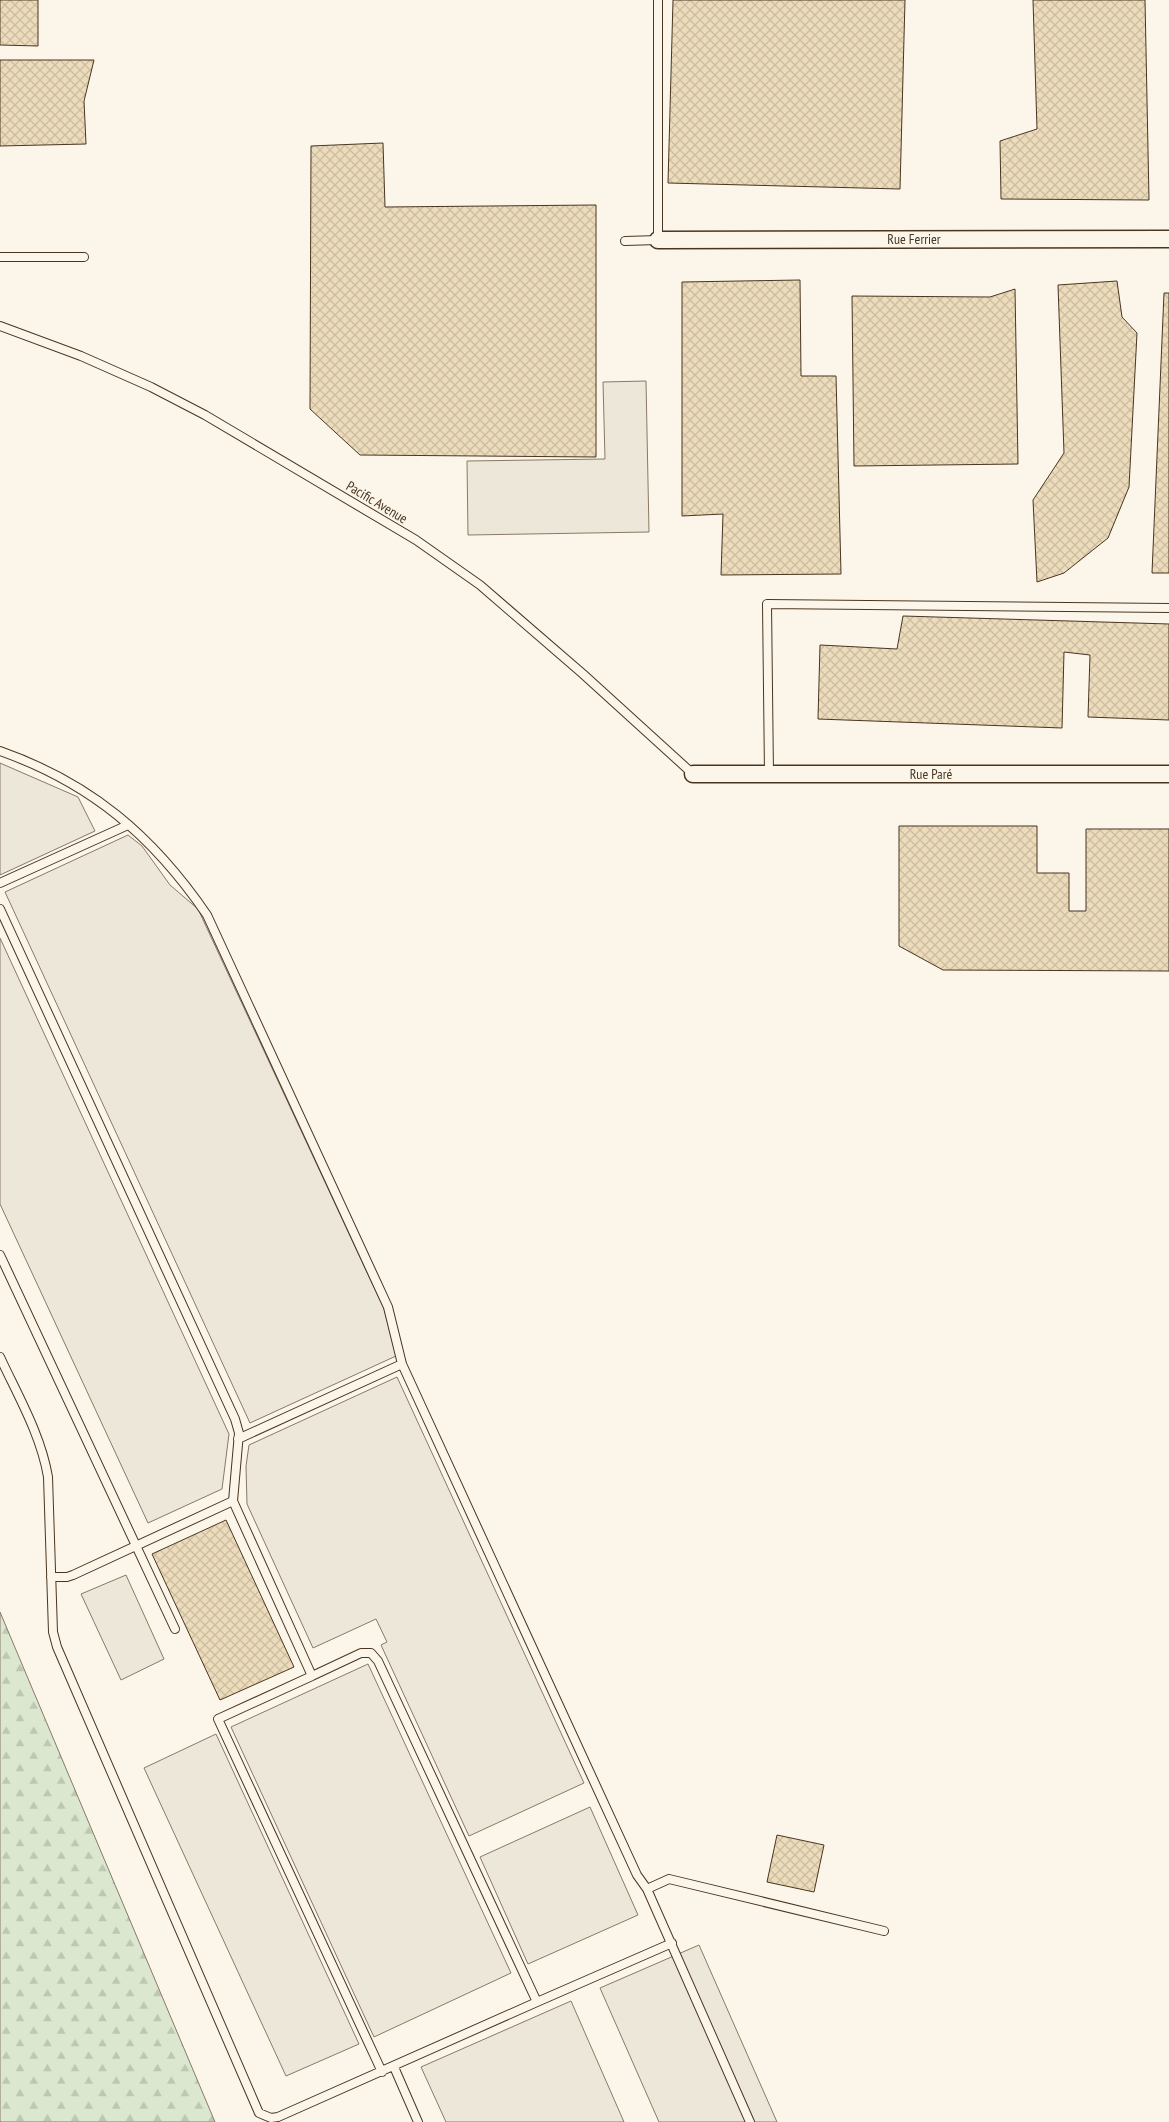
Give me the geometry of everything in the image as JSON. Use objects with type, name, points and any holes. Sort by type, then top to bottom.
[{"type":"street","name":"Rue Ferrier","points":[[658,240],[1169,239]]},
{"type":"street","name":"Rue Paré","points":[[693,774],[1169,774]]},
{"type":"lane","points":[[625,241],[658,240],[658,0]]},
{"type":"lane","points":[[0,257],[84,257]]},
{"type":"lane","name":"Pacific Avenue","points":[[0,326],[73,353],[151,387],[260,447],[416,540],[480,585],[583,674],[693,774]]},
{"type":"lane","points":[[769,774],[767,604],[1169,608]]},
{"type":"lane","points":[[0,751],[48,770],[78,786],[105,805],[148,841],[181,877],[207,915],[388,1307],[402,1364],[637,1875],[647,1889],[672,1943],[750,2122]]},
{"type":"lane","points":[[0,883],[128,825]]},
{"type":"lane","points":[[0,909],[238,1427],[233,1501],[312,1676]]},
{"type":"lane","points":[[0,1255],[175,1629]]},
{"type":"lane","points":[[0,1357],[40,1444],[45,1460],[48,1477],[53,1632],[63,1662],[259,2113],[271,2118],[278,2117],[672,1943]]},
{"type":"lane","points":[[238,1439],[402,1364]]},
{"type":"lane","points":[[51,1577],[73,1575],[233,1501]]},
{"type":"lane","points":[[382,2072],[218,1719],[361,1653],[371,1654],[378,1661],[537,2002]]},
{"type":"lane","points":[[647,1889],[670,1879],[884,1931]]},
{"type":"lane","points":[[394,2067],[418,2122]]},
{"type":"green space","points":[[0,1612],[215,2122],[0,2122]]},
{"type":"shaded area","points":[[646,381],[649,532],[468,535],[467,461],[605,459],[603,382]]},
{"type":"shaded area","points":[[0,763],[78,797],[95,831],[0,875]]},
{"type":"shaded area","points":[[128,835],[142,846],[170,885],[198,909],[384,1309],[396,1356],[250,1423],[5,892]]},
{"type":"shaded area","points":[[0,938],[229,1434],[222,1489],[148,1523],[0,1204]]},
{"type":"shaded area","points":[[397,1377],[584,1783],[469,1836],[381,1645],[387,1642],[376,1619],[313,1648],[247,1504],[246,1466],[249,1445]]},
{"type":"shaded area","points":[[126,1575],[164,1659],[121,1680],[81,1594]]},
{"type":"shaded area","points":[[368,1664],[511,1973],[374,2037],[231,1727]]},
{"type":"shaded area","points":[[216,1734],[359,2044],[286,2076],[144,1768]]},
{"type":"shaded area","points":[[590,1807],[638,1915],[528,1964],[480,1857]]},
{"type":"shaded area","points":[[699,1945],[777,2122],[659,2122],[600,1988]]},
{"type":"shaded area","points":[[571,2001],[624,2122],[446,2122],[421,2067]]},
{"type":"building","points":[[0,0],[38,0],[38,46],[0,45]]},
{"type":"building","points":[[673,0],[905,0],[900,189],[668,183]]},
{"type":"building","points":[[1033,0],[1145,0],[1149,200],[1001,199],[1000,141],[1037,129]]},
{"type":"building","points":[[0,60],[94,60],[84,101],[86,144],[0,146]]},
{"type":"building","points":[[383,143],[385,207],[596,205],[596,457],[360,455],[310,409],[311,146]]},
{"type":"building","points":[[800,280],[801,376],[836,376],[841,574],[721,575],[723,514],[682,516],[682,282]]},
{"type":"building","points":[[1117,281],[1122,317],[1137,333],[1129,487],[1108,538],[1064,573],[1037,582],[1033,500],[1064,453],[1058,285]]},
{"type":"building","points":[[1015,289],[1018,464],[854,466],[852,296],[990,297]]},
{"type":"building","points":[[1164,293],[1169,293],[1169,573],[1152,573]]},
{"type":"building","points":[[903,616],[1169,624],[1169,720],[1088,717],[1090,655],[1064,652],[1062,728],[818,719],[820,645],[897,649]]},
{"type":"building","points":[[899,826],[1037,826],[1037,873],[1069,873],[1069,911],[1086,911],[1086,829],[1169,829],[1169,971],[943,970],[899,946]]},
{"type":"building","points":[[226,1520],[294,1667],[220,1700],[152,1554]]},
{"type":"building","points":[[777,1835],[824,1845],[814,1892],[767,1882]]}]
